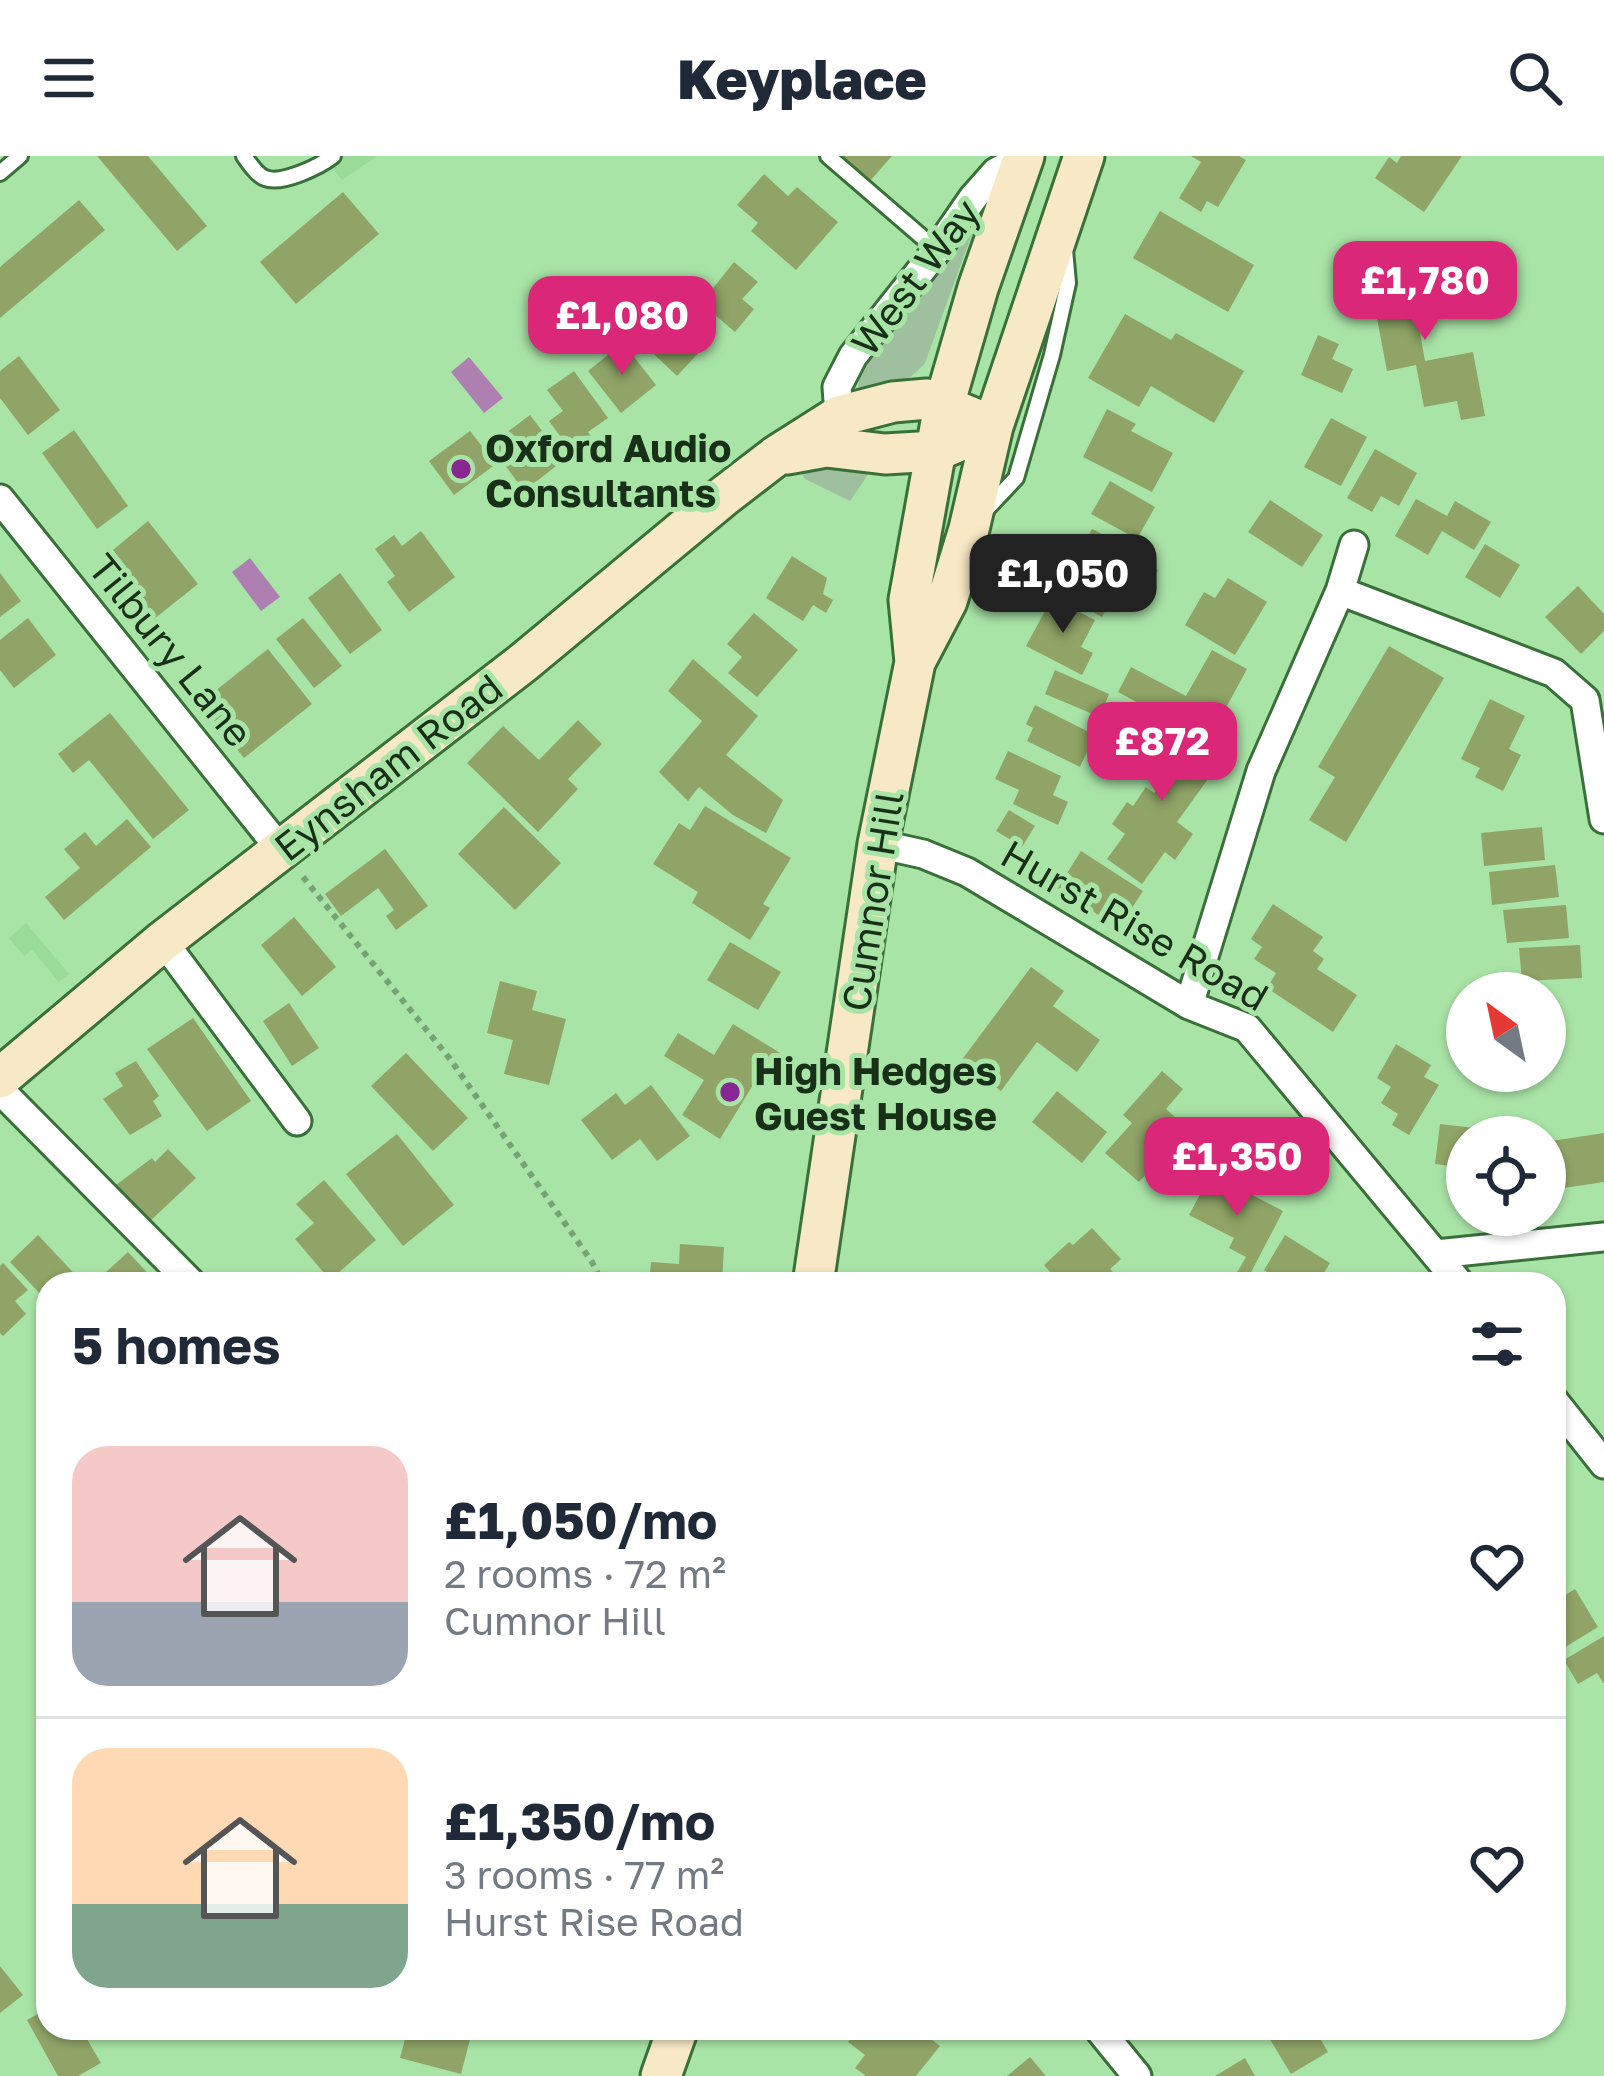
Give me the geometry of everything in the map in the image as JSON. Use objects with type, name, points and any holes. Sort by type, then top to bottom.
[{"type":"main road","points":[[776,456],[826,447],[885,454],[936,451],[992,426],[1084,156]]},
{"type":"main road","name":"West Way","points":[[936,451],[944,405],[978,288],[1024,157]]},
{"type":"main road","name":"Eynsham Road","points":[[0,1078],[163,941],[524,662],[776,456],[839,416],[893,403],[927,399],[992,426]]},
{"type":"main road","name":"Cumnor Hill","points":[[815,1272],[878,844],[915,662],[946,601],[969,529],[992,426]]},
{"type":"main road","name":"Cumnor Hill","points":[[915,662],[909,600],[936,451]]},
{"type":"main road","points":[[661,2076],[674,2040]]},
{"type":"street","name":"West Way","points":[[839,416],[837,387],[853,356],[973,198],[996,172],[1024,157]]},
{"type":"street","name":"Tilbury Lane","points":[[0,499],[281,850]]},
{"type":"street","points":[[1189,1005],[1262,771],[1340,591],[1354,545]]},
{"type":"street","points":[[1340,591],[1554,673],[1585,700],[1604,819]]},
{"type":"street","name":"Hurst Rise Road","points":[[878,844],[923,854],[968,872],[1189,1005],[1247,1028],[1451,1272]]},
{"type":"street","points":[[163,941],[297,1120]]},
{"type":"street","points":[[0,1090],[180,1272]]},
{"type":"street","points":[[1436,1253],[1604,1237]]},
{"type":"street","points":[[1566,1416],[1604,1464]]},
{"type":"street","points":[[1108,2040],[1137,2076]]},
{"type":"lane","points":[[0,173],[20,156]]},
{"type":"lane","points":[[244,156],[262,177],[279,179],[333,156]]},
{"type":"lane","points":[[828,156],[937,250]]},
{"type":"lane","points":[[969,529],[1016,478],[1068,283],[1061,221]]},
{"type":"path","points":[[281,850],[450,1060],[597,1272]]},
{"type":"shaded area","points":[[322,156],[377,156],[342,180]]},
{"type":"shaded area","points":[[974,218],[925,363],[895,385],[858,392],[874,347],[930,281]]},
{"type":"shaded area","points":[[469,357],[503,398],[484,413],[451,372]]},
{"type":"shaded area","points":[[853,463],[869,473],[850,501],[805,479],[799,469]]},
{"type":"shaded area","points":[[250,558],[280,597],[261,611],[232,572]]},
{"type":"shaded area","points":[[26,923],[69,974],[59,982],[32,950],[24,956],[9,938]]},
{"type":"building","points":[[97,156],[148,156],[207,226],[177,251]]},
{"type":"building","points":[[841,156],[892,156],[870,181]]},
{"type":"building","points":[[1191,156],[1246,160],[1218,207],[1207,201],[1201,212],[1179,198],[1201,162]]},
{"type":"building","points":[[1401,156],[1462,156],[1424,212],[1375,178],[1389,157],[1397,163]]},
{"type":"building","points":[[764,174],[788,196],[797,187],[838,222],[796,270],[751,231],[758,223],[737,205]]},
{"type":"building","points":[[343,192],[379,234],[296,304],[260,262]]},
{"type":"building","points":[[79,200],[105,230],[0,318],[0,267]]},
{"type":"building","points":[[1160,211],[1254,265],[1228,312],[1133,258]]},
{"type":"building","points":[[1434,249],[1441,282],[1412,288],[1425,361],[1473,352],[1485,416],[1461,420],[1457,401],[1424,407],[1416,365],[1387,371],[1373,297],[1406,291],[1399,256]]},
{"type":"building","points":[[734,262],[758,282],[742,299],[754,309],[735,332],[701,303]]},
{"type":"building","points":[[673,295],[695,316],[684,328],[704,347],[677,376],[641,342],[650,333],[634,317],[649,301],[659,311]]},
{"type":"building","points":[[1125,314],[1171,340],[1176,333],[1244,371],[1214,423],[1151,386],[1139,407],[1088,378]]},
{"type":"building","points":[[1318,335],[1339,344],[1332,359],[1353,369],[1342,393],[1301,375]]},
{"type":"building","points":[[623,343],[656,385],[621,413],[588,371]]},
{"type":"building","points":[[19,356],[60,410],[28,435],[0,398],[0,371]]},
{"type":"building","points":[[574,371],[608,418],[588,432],[594,441],[575,456],[549,421],[563,411],[547,390]]},
{"type":"building","points":[[1107,409],[1136,424],[1131,431],[1173,453],[1152,492],[1083,457]]},
{"type":"building","points":[[530,415],[564,460],[524,491],[490,445]]},
{"type":"building","points":[[1331,418],[1367,437],[1341,486],[1304,467]]},
{"type":"building","points":[[74,430],[128,506],[97,529],[42,453]]},
{"type":"building","points":[[470,431],[496,464],[454,495],[429,461]]},
{"type":"building","points":[[1375,449],[1417,473],[1399,506],[1381,496],[1372,512],[1347,498]]},
{"type":"building","points":[[1110,481],[1155,507],[1137,539],[1091,514]]},
{"type":"building","points":[[1416,499],[1447,516],[1455,501],[1491,522],[1474,550],[1442,531],[1428,555],[1395,536]]},
{"type":"building","points":[[1270,500],[1323,535],[1302,567],[1248,532]]},
{"type":"building","points":[[148,521],[198,584],[154,619],[121,577],[129,571],[113,550]]},
{"type":"building","points":[[1092,529],[1133,550],[1130,556],[1158,570],[1144,597],[1130,590],[1121,607],[1110,602],[1102,617],[1058,593]]},
{"type":"building","points":[[421,531],[455,577],[409,612],[387,582],[395,576],[375,549],[394,535],[402,546]]},
{"type":"building","points":[[1485,544],[1520,565],[1500,598],[1465,577]]},
{"type":"building","points":[[792,556],[827,578],[823,594],[833,600],[826,613],[813,605],[803,621],[766,598]]},
{"type":"building","points":[[0,573],[21,601],[0,617]]},
{"type":"building","points":[[340,573],[382,630],[350,654],[308,598]]},
{"type":"building","points":[[1228,578],[1267,602],[1235,655],[1185,625],[1204,592],[1215,598]]},
{"type":"building","points":[[1578,586],[1604,614],[1604,631],[1581,654],[1545,617]]},
{"type":"building","points":[[1052,598],[1095,620],[1081,647],[1093,653],[1082,675],[1026,646]]},
{"type":"building","points":[[754,613],[798,650],[757,697],[728,673],[742,657],[727,644]]},
{"type":"building","points":[[28,618],[56,655],[14,688],[0,670],[0,640]]},
{"type":"building","points":[[303,618],[342,666],[314,688],[276,639]]},
{"type":"building","points":[[1389,646],[1444,678],[1346,842],[1309,820],[1335,777],[1318,767]]},
{"type":"building","points":[[268,649],[312,704],[244,758],[200,703]]},
{"type":"building","points":[[1212,650],[1247,669],[1208,741],[1118,692],[1131,667],[1186,696]]},
{"type":"building","points":[[693,659],[758,716],[726,755],[783,800],[766,833],[733,815],[699,787],[688,801],[659,772],[702,721],[668,691]]},
{"type":"building","points":[[1055,670],[1109,694],[1100,717],[1045,694]]},
{"type":"building","points":[[1490,699],[1525,716],[1509,749],[1521,755],[1503,791],[1475,777],[1480,768],[1461,759]]},
{"type":"building","points":[[1035,705],[1095,735],[1080,767],[1027,741],[1033,728],[1026,724]]},
{"type":"building","points":[[110,713],[189,810],[153,839],[89,760],[73,773],[58,754]]},
{"type":"building","points":[[578,720],[602,744],[568,779],[578,789],[538,832],[467,763],[503,726],[539,760]]},
{"type":"building","points":[[1166,720],[1221,761],[1177,822],[1193,834],[1175,860],[1165,852],[1142,884],[1107,859],[1125,834],[1112,824],[1127,802],[1133,806],[1146,787],[1154,793],[1169,772],[1142,752]]},
{"type":"building","points":[[1008,751],[1061,776],[1053,795],[1068,802],[1058,825],[1013,804],[1019,790],[995,779]]},
{"type":"building","points":[[705,806],[791,858],[763,904],[770,908],[750,940],[692,903],[698,892],[653,864],[679,823],[690,830]]},
{"type":"building","points":[[504,807],[561,863],[515,910],[458,854]]},
{"type":"building","points":[[1009,810],[1035,826],[1022,847],[996,831]]},
{"type":"building","points":[[127,819],[151,847],[64,920],[45,897],[80,868],[64,849],[85,832],[96,846]]},
{"type":"building","points":[[1542,827],[1545,860],[1484,866],[1481,833]]},
{"type":"building","points":[[385,849],[428,906],[396,930],[386,916],[394,910],[378,888],[341,916],[325,894]]},
{"type":"building","points":[[1081,851],[1143,891],[1119,928],[1057,889]]},
{"type":"building","points":[[1555,865],[1559,897],[1492,905],[1489,872]]},
{"type":"building","points":[[1273,904],[1323,937],[1313,951],[1324,959],[1317,969],[1357,995],[1333,1032],[1267,988],[1276,973],[1254,959],[1262,947],[1251,939]]},
{"type":"building","points":[[1566,905],[1569,938],[1507,943],[1503,910]]},
{"type":"building","points":[[294,917],[336,967],[302,996],[261,945]]},
{"type":"building","points":[[730,942],[781,972],[758,1010],[707,980]]},
{"type":"building","points":[[1580,945],[1582,978],[1566,979],[1566,972],[1521,972],[1519,948]]},
{"type":"building","points":[[1031,967],[1064,991],[1053,1006],[1100,1040],[1077,1072],[1037,1042],[1001,1091],[961,1061]]},
{"type":"building","points":[[500,981],[537,991],[532,1010],[566,1019],[549,1085],[504,1074],[513,1040],[487,1033]]},
{"type":"building","points":[[289,1003],[319,1048],[292,1066],[263,1021]]},
{"type":"building","points":[[193,1018],[251,1101],[207,1131],[147,1049]]},
{"type":"building","points":[[733,1024],[798,1064],[782,1089],[759,1075],[720,1139],[682,1115],[704,1080],[664,1056],[678,1033],[714,1055]]},
{"type":"building","points":[[1396,1044],[1431,1065],[1424,1077],[1439,1085],[1409,1135],[1392,1125],[1398,1114],[1381,1103],[1391,1087],[1377,1078]]},
{"type":"building","points":[[406,1053],[468,1118],[433,1151],[371,1086]]},
{"type":"building","points":[[136,1061],[159,1096],[153,1101],[162,1116],[130,1135],[103,1099],[123,1086],[115,1073]]},
{"type":"building","points":[[1162,1071],[1183,1089],[1166,1109],[1176,1118],[1160,1136],[1171,1146],[1139,1182],[1105,1153],[1132,1123],[1123,1115]]},
{"type":"building","points":[[651,1085],[690,1136],[657,1161],[640,1139],[612,1160],[581,1120],[616,1093],[625,1105]]},
{"type":"building","points":[[1057,1091],[1107,1132],[1082,1163],[1032,1122]]},
{"type":"building","points":[[1440,1124],[1446,1125],[1446,1165],[1435,1164]]},
{"type":"building","points":[[1604,1133],[1604,1182],[1566,1188],[1566,1139]]},
{"type":"building","points":[[397,1134],[454,1205],[403,1246],[346,1174]]},
{"type":"building","points":[[168,1149],[196,1178],[150,1221],[116,1185]]},
{"type":"building","points":[[1211,1174],[1283,1211],[1251,1272],[1237,1272],[1246,1257],[1229,1248],[1234,1238],[1189,1215]]},
{"type":"building","points":[[324,1180],[376,1240],[339,1272],[323,1272],[295,1239],[314,1223],[296,1204]]},
{"type":"building","points":[[1092,1228],[1121,1259],[1110,1269],[1113,1272],[1050,1272],[1044,1265],[1069,1242],[1073,1245]]},
{"type":"building","points":[[38,1235],[73,1272],[36,1272],[36,1289],[10,1262]]},
{"type":"building","points":[[1285,1235],[1330,1263],[1324,1272],[1264,1270]]},
{"type":"building","points":[[680,1244],[724,1247],[723,1272],[650,1272],[651,1262],[679,1264]]},
{"type":"building","points":[[128,1252],[147,1272],[106,1272]]},
{"type":"building","points":[[3,1263],[28,1290],[15,1301],[26,1314],[3,1336],[0,1266]]},
{"type":"building","points":[[1575,1589],[1598,1627],[1566,1647],[1566,1595]]},
{"type":"building","points":[[1604,1636],[1604,1684],[1597,1673],[1578,1684],[1566,1659]]},
{"type":"building","points":[[0,1966],[23,1995],[0,2013]]},
{"type":"building","points":[[36,2015],[36,2036],[27,2020]]},
{"type":"building","points":[[38,2040],[88,2040],[101,2063],[78,2076],[58,2076]]},
{"type":"building","points":[[405,2040],[470,2040],[461,2074],[400,2058]]},
{"type":"building","points":[[932,2040],[940,2046],[916,2076],[866,2076],[855,2068],[865,2055],[848,2042]]},
{"type":"building","points":[[1270,2040],[1321,2040],[1328,2052],[1291,2074]]},
{"type":"building","points":[[1030,2057],[1046,2076],[1007,2076]]},
{"type":"building","points":[[1245,2058],[1255,2076],[1215,2076]]},
{"type":"place","name":"Oxford Audio Consultants","points":[[461,469]]},
{"type":"place","name":"High Hedges Guest House","points":[[730,1092]]}]
